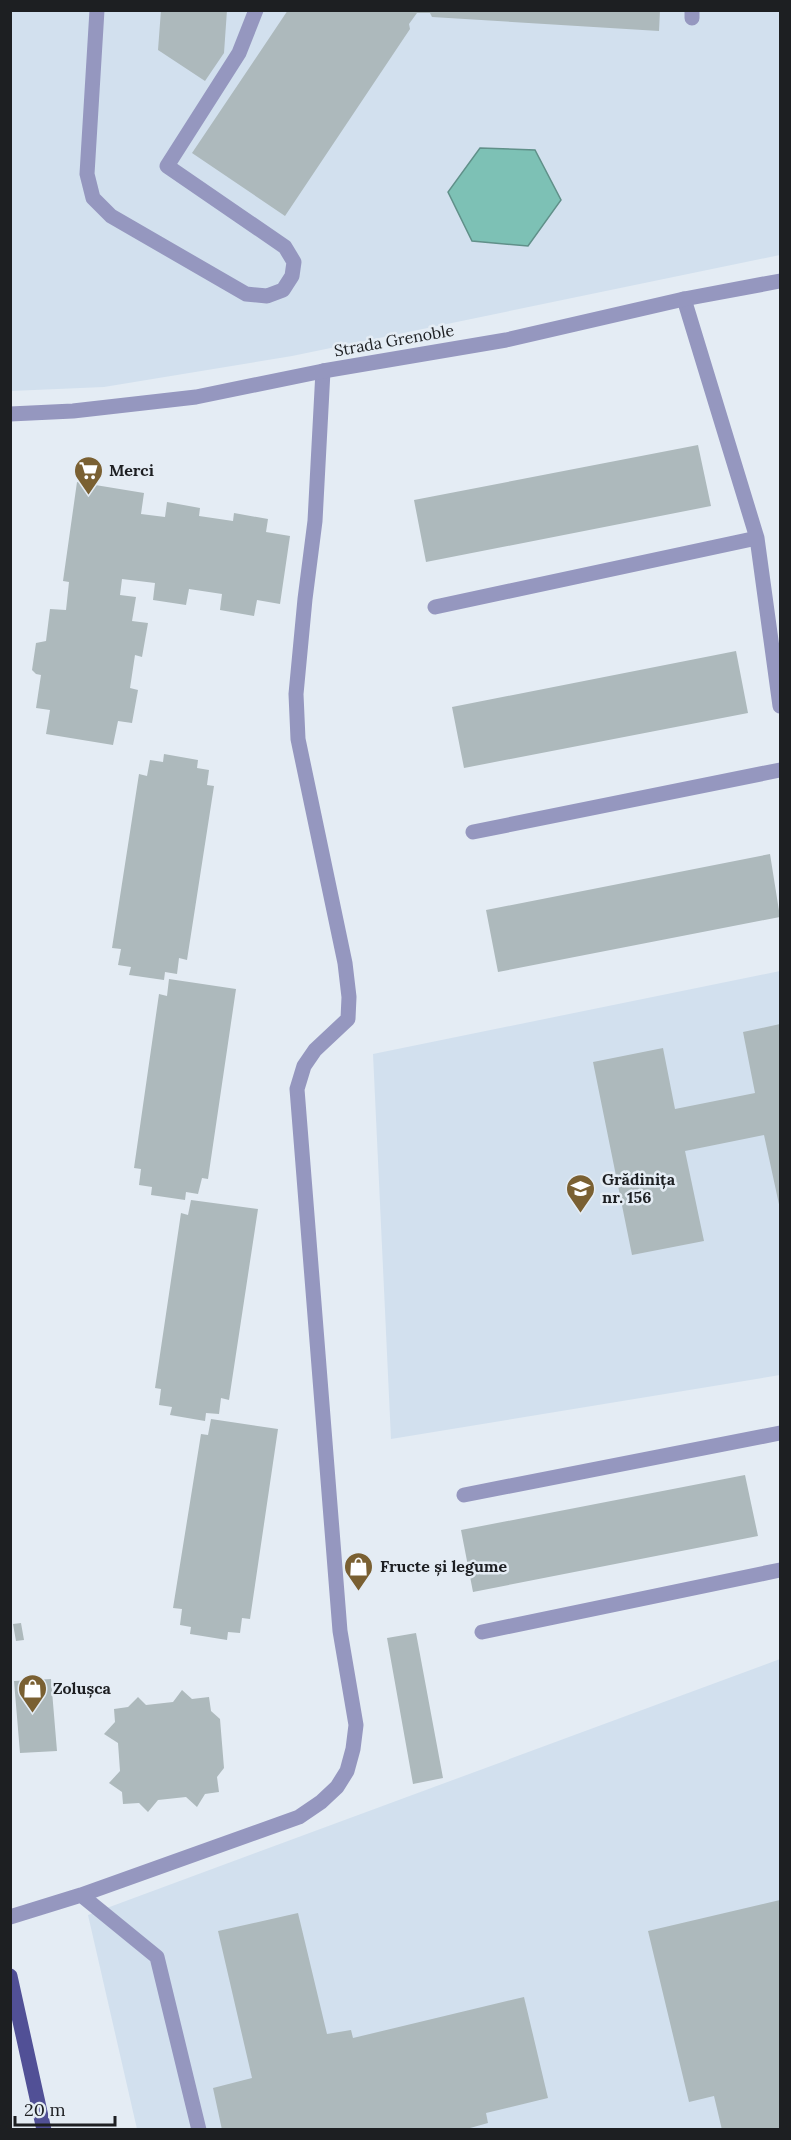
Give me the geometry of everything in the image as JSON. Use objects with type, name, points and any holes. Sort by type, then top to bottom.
[{"type":"main road","points":[[10,1976],[44,2130]]},
{"type":"street","points":[[97,10],[87,174],[93,198],[111,216],[246,294],[267,296],[283,290],[292,276],[294,262],[285,247],[167,166],[239,53],[256,10]]},
{"type":"street","name":"Strada Grenoble","points":[[10,414],[73,411],[196,397],[323,371],[506,340],[684,299],[780,281]]},
{"type":"street","points":[[684,299],[757,538],[780,706]]},
{"type":"street","points":[[10,1917],[81,1895],[299,1817],[321,1802],[337,1787],[347,1771],[353,1749],[356,1725],[340,1631],[297,1089],[304,1066],[315,1050],[348,1019],[350,997],[345,963],[298,739],[296,694],[304,599],[315,521],[323,371]]},
{"type":"street","points":[[435,607],[757,538]]},
{"type":"street","points":[[472,832],[780,770]]},
{"type":"street","points":[[464,1496],[780,1433]]},
{"type":"street","points":[[482,1632],[780,1570]]},
{"type":"street","points":[[81,1895],[157,1957],[199,2130]]},
{"type":"shaded area","points":[[10,11],[780,11],[780,255],[292,356],[104,387],[11,391]]},
{"type":"shaded area","points":[[480,148],[535,150],[561,200],[528,246],[472,241],[448,192]]},
{"type":"shaded area","name":"Grădinița nr. 156","points":[[780,971],[780,1375],[391,1439],[373,1054]]},
{"type":"shaded area","points":[[780,1659],[780,2129],[137,2129],[88,1915]]},
{"type":"building","points":[[161,10],[227,10],[224,53],[205,81],[158,50]]},
{"type":"building","points":[[288,10],[660,10],[659,31],[432,17],[430,13],[417,13],[409,24],[410,29],[285,216],[192,153]]},
{"type":"building","points":[[698,445],[711,506],[426,562],[414,500]]},
{"type":"building","points":[[77,482],[144,493],[141,514],[165,517],[167,502],[200,508],[199,516],[233,521],[234,513],[268,519],[266,532],[290,536],[280,604],[257,600],[254,616],[220,610],[222,594],[189,589],[186,605],[153,600],[155,583],[122,579],[120,595],[136,597],[132,621],[148,623],[142,657],[135,655],[130,688],[138,690],[132,723],[118,721],[113,745],[46,734],[50,710],[36,708],[41,675],[32,670],[36,643],[46,641],[50,609],[66,610],[69,582],[63,581]]},
{"type":"building","points":[[736,651],[748,713],[464,768],[452,707]]},
{"type":"building","points":[[164,754],[198,760],[197,768],[209,770],[207,785],[214,786],[187,960],[179,958],[177,974],[165,972],[164,980],[129,975],[131,967],[118,965],[121,949],[112,948],[139,774],[147,776],[150,760],[163,762]]},
{"type":"building","points":[[770,854],[780,917],[498,972],[486,910]]},
{"type":"building","points":[[169,979],[236,989],[208,1179],[202,1178],[198,1194],[186,1192],[185,1200],[151,1195],[152,1187],[139,1185],[141,1169],[134,1168],[159,994],[167,996]]},
{"type":"building","points":[[780,1024],[780,1209],[764,1135],[685,1151],[704,1241],[632,1255],[593,1062],[663,1048],[675,1109],[755,1093],[743,1032]]},
{"type":"building","points":[[191,1200],[258,1209],[229,1400],[221,1398],[219,1414],[206,1413],[205,1421],[170,1415],[172,1407],[159,1405],[161,1389],[155,1388],[181,1213],[188,1215]]},
{"type":"building","points":[[211,1419],[278,1429],[250,1619],[242,1618],[240,1633],[228,1632],[227,1640],[190,1634],[191,1627],[180,1625],[182,1609],[173,1608],[201,1434],[208,1435]]},
{"type":"building","points":[[745,1475],[758,1536],[473,1592],[461,1530]]},
{"type":"building","points":[[21,1623],[24,1640],[16,1641],[13,1624]]},
{"type":"building","points":[[416,1633],[443,1778],[413,1784],[387,1638]]},
{"type":"building","points":[[51,1679],[57,1751],[20,1753],[14,1681]]},
{"type":"building","points":[[182,1690],[192,1699],[209,1697],[211,1711],[220,1719],[224,1768],[217,1777],[219,1792],[205,1794],[197,1807],[186,1797],[158,1800],[148,1812],[139,1803],[123,1804],[122,1792],[109,1783],[120,1771],[118,1743],[104,1734],[115,1722],[114,1709],[128,1707],[138,1697],[146,1705],[173,1702]]},
{"type":"building","points":[[780,1900],[780,2130],[722,2130],[714,2096],[689,2102],[648,1931]]},
{"type":"building","points":[[298,1913],[327,2034],[351,2030],[353,2038],[524,1997],[548,2098],[486,2113],[488,2123],[463,2130],[222,2130],[213,2088],[252,2078],[218,1931]]},
{"type":"place","name":"Merci","points":[[88,496]]},
{"type":"place","name":"Grădinița nr. 156","points":[[581,1214]]},
{"type":"place","name":"Fructe și legume","points":[[359,1592]]},
{"type":"place","name":"Zolușca","points":[[32,1714]]}]
